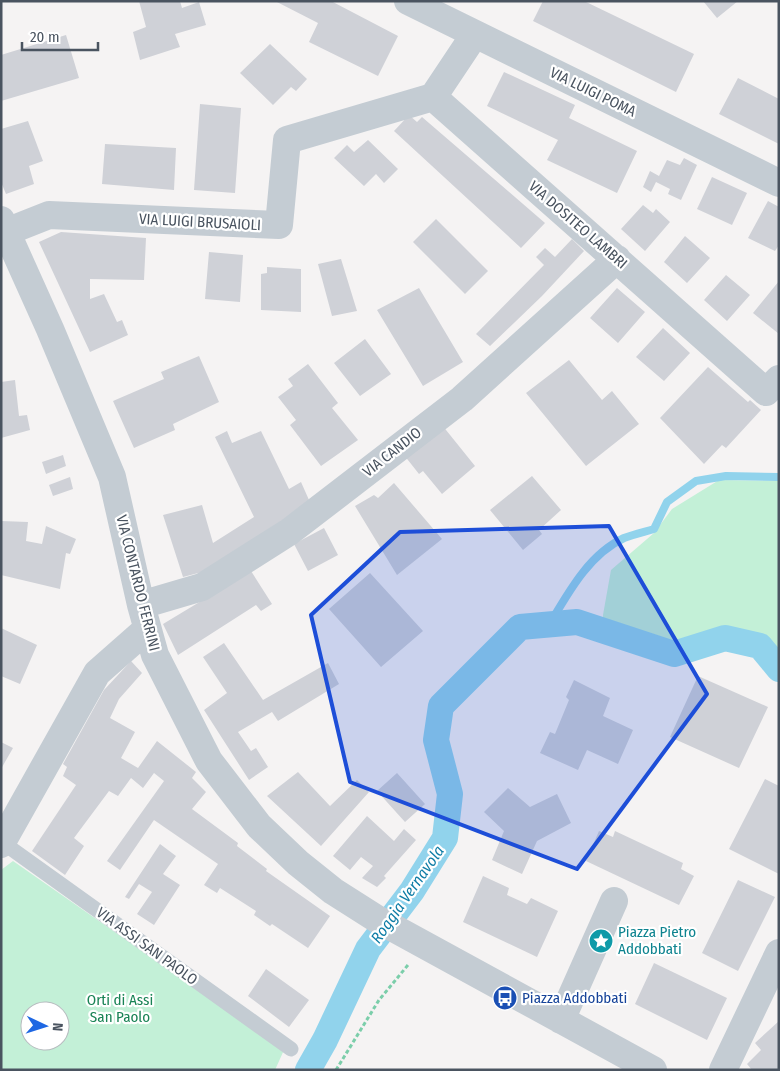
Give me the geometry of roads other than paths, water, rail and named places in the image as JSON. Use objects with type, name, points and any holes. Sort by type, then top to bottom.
[{"type":"street","name":"VIA LUIGI POMA","points":[[408,1],[779,183]]},
{"type":"street","points":[[433,97],[475,34]]},
{"type":"street","name":"VIA LUIGI BRUSAIOLI","points":[[4,226],[48,215],[279,225],[287,140],[433,97]]},
{"type":"street","name":"VIA DOSITEO LAMBRI","points":[[433,97],[766,392],[779,379]]},
{"type":"street","name":"VIA CONTARDO FERRINI","points":[[4,226],[112,476],[144,617],[155,655],[209,761],[259,826],[333,891],[377,919],[653,1070]]},
{"type":"street","name":"VIA CANDIO","points":[[144,617],[202,586],[289,532],[462,399],[617,259]]},
{"type":"street","name":"VIA ASSI SAN PAOLO","points":[[2,843],[97,673],[144,617]]},
{"type":"street","points":[[561,1020],[614,901]]},
{"type":"street","points":[[723,1070],[779,953]]},
{"type":"lane","name":"VIA ASSI SAN PAOLO","points":[[2,843],[291,1049]]},
{"type":"waterway","points":[[549,625],[580,576],[600,554],[624,538],[654,529],[667,502],[696,481],[726,476],[779,477]]},
{"type":"waterway","name":"Roggia Vernavola","points":[[308,1070],[325,1040],[368,949],[412,891],[445,838],[450,794],[436,740],[441,706],[520,627],[577,622],[674,654],[725,638],[760,646],[779,669]]},
{"type":"place","name":"Piazza Pietro Addobbati","points":[[601,941]]},
{"type":"place","name":"Piazza Addobbati","points":[[505,998]]},
{"type":"park label","name":"Orti di Assi San Paolo","points":[[120,1008]]}]
